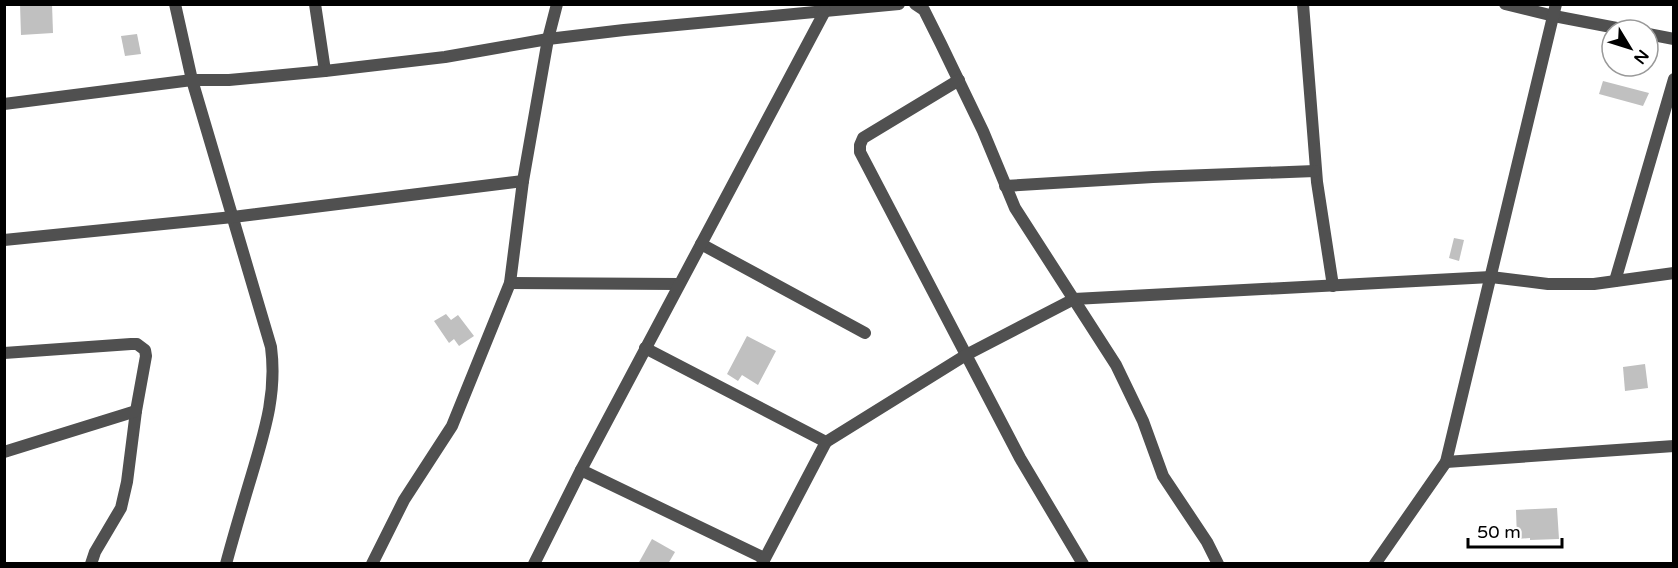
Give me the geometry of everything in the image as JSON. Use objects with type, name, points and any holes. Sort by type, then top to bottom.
[{"type":"street","points":[[175,4],[192,80],[271,347],[274,383],[266,429],[226,564]]},
{"type":"street","points":[[315,4],[325,71]]},
{"type":"street","points":[[372,564],[404,500],[452,426],[510,284],[523,181],[548,39],[557,4]]},
{"type":"street","points":[[4,104],[192,80],[229,80],[445,57],[548,39],[899,4]]},
{"type":"street","points":[[915,4],[924,10],[959,80],[1005,186],[1034,239],[1116,365],[1143,421],[1169,488],[1207,542],[1218,564]]},
{"type":"street","points":[[1303,4],[1316,171],[1333,286]]},
{"type":"street","points":[[1505,4],[1555,10],[1600,22]]},
{"type":"street","points":[[1375,564],[1446,462],[1555,10]]},
{"type":"street","points":[[534,564],[645,348],[825,11]]},
{"type":"street","points":[[1615,281],[1674,79]]},
{"type":"street","points":[[959,80],[863,138],[860,145],[861,152],[1020,458],[1083,564]]},
{"type":"street","points":[[1005,186],[1153,177],[1316,171]]},
{"type":"street","points":[[4,240],[233,217],[523,181]]},
{"type":"street","points":[[701,244],[865,333]]},
{"type":"street","points":[[581,470],[763,561],[826,442],[966,356],[1074,299],[1491,277],[1548,284],[1594,284],[1674,273]]},
{"type":"street","points":[[510,284],[679,284]]},
{"type":"street","points":[[4,353],[137,344],[146,350],[127,482],[121,508],[95,552],[92,564]]},
{"type":"street","points":[[645,348],[826,442]]},
{"type":"street","points":[[4,453],[136,411]]},
{"type":"street","points":[[1446,462],[1674,446]]},
{"type":"building","points":[[20,4],[52,4],[53,33],[21,35]]},
{"type":"building","points":[[137,34],[141,54],[125,56],[121,36]]},
{"type":"building","points":[[1603,81],[1649,93],[1643,106],[1599,94]]},
{"type":"building","points":[[1454,238],[1464,240],[1459,261],[1449,258]]},
{"type":"building","points":[[446,314],[451,320],[458,315],[474,336],[459,346],[454,339],[449,343],[434,321]]},
{"type":"building","points":[[747,336],[776,351],[758,385],[742,375],[738,381],[727,374]]},
{"type":"building","points":[[1645,364],[1648,388],[1625,391],[1623,367]]},
{"type":"building","points":[[1557,508],[1559,539],[1517,539],[1516,510]]},
{"type":"building","points":[[652,539],[675,552],[668,564],[638,564]]}]
